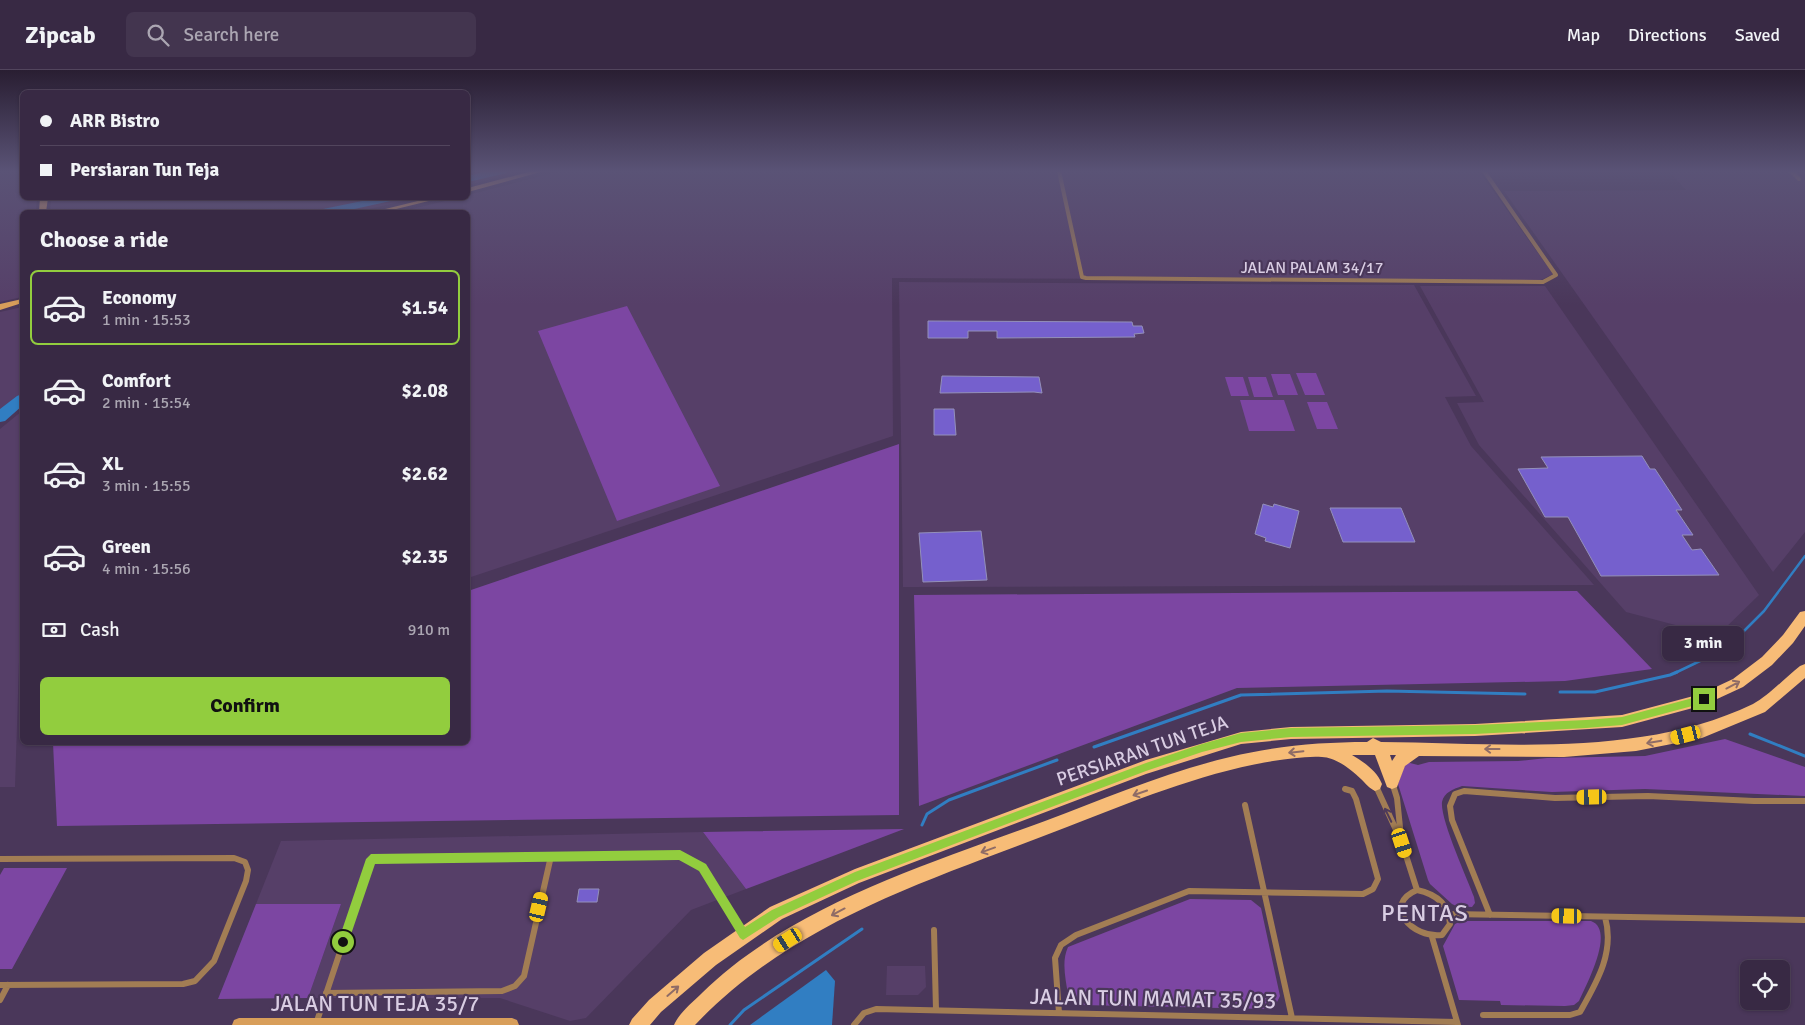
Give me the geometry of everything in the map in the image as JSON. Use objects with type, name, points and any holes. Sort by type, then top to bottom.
[{"type":"main road","name":"PERSIARAN TUN TEJA","points":[[683,1025],[729,980],[800,932],[848,907],[926,873],[1120,800],[1205,770],[1252,758],[1475,730],[1622,721],[1663,711],[1704,699],[1738,683],[1767,660],[1788,639],[1805,616]]},
{"type":"main road","name":"PERSIARAN TUN TEJA","points":[[638,1025],[655,1006],[710,959],[743,934],[776,913],[855,877],[1136,770],[1202,748],[1241,738],[1274,734],[1417,749],[1567,749],[1606,748],[1654,743],[1730,724],[1754,712],[1791,688],[1805,670]]},
{"type":"main road","points":[[1370,744],[1392,782]]},
{"type":"main road","points":[[1370,744],[1375,784]]},
{"type":"main road","points":[[1323,749],[1355,763],[1366,772],[1375,784]]},
{"type":"main road","points":[[1392,782],[1399,762],[1417,749]]},
{"type":"street","name":"JALAN PALAM 34/17","points":[[1069,216],[1082,277],[1103,279],[1543,282],[1556,275],[1515,216]]},
{"type":"street","points":[[0,307],[20,302]]},
{"type":"street","points":[[1392,782],[1397,798],[1402,843]]},
{"type":"street","points":[[1375,784],[1402,843],[1417,890]]},
{"type":"street","points":[[1059,1014],[1055,958],[1061,945],[1076,936],[1189,891],[1363,894],[1373,889],[1378,879],[1356,799],[1352,791],[1345,789]]},
{"type":"street","points":[[1490,915],[1452,820],[1450,806],[1455,794],[1464,791],[1555,798],[1648,796],[1805,802]]},
{"type":"street","points":[[1244,805],[1292,1018]]},
{"type":"street","points":[[316,1024],[371,859],[680,855],[702,868],[743,934]]},
{"type":"street","points":[[326,993],[502,991],[512,989],[519,984],[524,976],[550,856]]},
{"type":"street","points":[[0,859],[234,858],[245,862],[248,870],[246,881],[214,961],[195,981],[183,984],[4,985],[0,1000]]},
{"type":"street","points":[[1417,890],[1436,897],[1442,902],[1449,914],[1450,924],[1446,932],[1432,937],[1425,936],[1412,928],[1403,916],[1401,904],[1403,898],[1411,891],[1417,890]]},
{"type":"street","points":[[1449,914],[1805,920]]},
{"type":"street","points":[[1483,1015],[1570,1015],[1580,1012],[1598,980],[1610,943],[1609,925],[1605,917]]},
{"type":"street","points":[[934,930],[936,1010]]},
{"type":"street","name":"JALAN TUN MAMAT 35/93","points":[[854,1025],[864,1013],[876,1009],[1292,1018],[1458,1024],[1432,937]]},
{"type":"street","points":[[631,1025],[655,1006]]},
{"type":"street","name":"JALAN TUN TEJA 35/7","points":[[238,1025],[512,1025]]},
{"type":"shaded area","points":[[0,216],[20,216],[20,297],[0,302]]},
{"type":"shaded area","points":[[470,216],[1511,216],[1553,274],[1541,280],[892,278],[893,436],[470,577]]},
{"type":"shaded area","points":[[1521,216],[1805,216],[1805,532],[1773,572]]},
{"type":"shaded area","points":[[899,282],[1414,285],[1476,396],[1445,397],[1471,446],[1594,585],[903,587]]},
{"type":"shaded area","points":[[1420,286],[1545,286],[1759,595],[1717,636],[1626,612],[1479,445],[1457,403],[1484,402]]},
{"type":"shaded area","points":[[627,306],[720,486],[617,521],[538,331]]},
{"type":"shaded area","points":[[20,307],[20,396],[0,412],[0,312]]},
{"type":"shaded area","points":[[1296,373],[1316,373],[1325,395],[1305,395]]},
{"type":"shaded area","points":[[1271,374],[1290,374],[1298,395],[1278,395]]},
{"type":"shaded area","points":[[1225,377],[1243,377],[1249,396],[1231,396]]},
{"type":"shaded area","points":[[1248,377],[1266,377],[1273,397],[1254,397]]},
{"type":"shaded area","points":[[1240,400],[1284,400],[1295,431],[1249,431]]},
{"type":"shaded area","points":[[1307,402],[1327,402],[1338,429],[1317,429]]},
{"type":"shaded area","points":[[20,413],[20,631],[15,787],[0,787],[0,429]]},
{"type":"shaded area","points":[[899,444],[899,815],[57,826],[53,745],[470,745],[470,590]]},
{"type":"shaded area","points":[[1577,591],[1652,669],[1565,681],[1237,688],[919,806],[914,595]]},
{"type":"shaded area","points":[[1725,739],[1805,767],[1805,796],[1645,789],[1552,792],[1462,786],[1450,791],[1442,802],[1445,821],[1474,897],[1475,903],[1472,907],[1452,904],[1430,884],[1398,784],[1406,762],[1418,765],[1429,762],[1645,756]]},
{"type":"shaded area","points":[[904,829],[746,889],[703,832]]},
{"type":"shaded area","points":[[703,832],[746,889],[691,910],[586,1018],[570,1021],[500,998],[308,998],[341,904],[256,904],[281,841]]},
{"type":"shaded area","points":[[4,868],[67,868],[12,969],[0,969],[0,875]]},
{"type":"shaded area","points":[[1190,899],[1251,900],[1261,908],[1280,996],[1275,1006],[1268,1009],[1080,1005],[1074,1003],[1068,995],[1065,977],[1064,965],[1068,947]]},
{"type":"shaded area","points":[[256,904],[341,904],[308,998],[218,999]]},
{"type":"shaded area","points":[[1461,921],[1591,921],[1598,926],[1601,935],[1600,946],[1579,1001],[1574,1005],[1565,1006],[1501,1005],[1500,1001],[1459,1000],[1443,946],[1455,924]]},
{"type":"shaded area","points":[[887,966],[925,966],[926,987],[918,995],[886,995]]},
{"type":"water","points":[[826,970],[835,981],[832,1025],[750,1025]]},
{"type":"building","points":[[928,321],[1132,322],[1133,326],[1142,326],[1144,333],[1134,334],[1135,337],[997,338],[997,331],[968,331],[968,338],[928,338]]},
{"type":"building","points":[[942,376],[1039,377],[1042,393],[940,393]]},
{"type":"building","points":[[934,409],[954,409],[956,435],[934,435]]},
{"type":"building","points":[[1642,456],[1650,469],[1655,469],[1682,510],[1676,510],[1693,535],[1682,535],[1692,550],[1701,549],[1719,575],[1601,576],[1568,517],[1545,517],[1518,469],[1548,468],[1541,457]]},
{"type":"building","points":[[1263,504],[1273,507],[1274,504],[1299,511],[1290,548],[1265,541],[1266,538],[1255,534]]},
{"type":"building","points":[[1330,508],[1401,508],[1415,542],[1343,542]]},
{"type":"building","points":[[981,531],[987,580],[923,582],[919,533]]},
{"type":"building","points":[[579,889],[599,889],[597,902],[577,902]]},
{"type":"waterway","points":[[0,417],[20,401]]},
{"type":"waterway","points":[[1675,673],[1727,648],[1764,611],[1805,556]]},
{"type":"waterway","points":[[1560,692],[1595,692],[1677,672]]},
{"type":"waterway","points":[[1094,747],[1241,695],[1387,691],[1525,694]]},
{"type":"waterway","points":[[1750,734],[1805,756]]},
{"type":"waterway","points":[[922,825],[927,814],[949,800],[1057,760]]},
{"type":"waterway","points":[[730,1025],[744,1010],[862,929]]},
{"type":"district","name":"PENTAS","points":[[1425,913]]},
{"type":"route","points":[[343,942],[371,859],[680,855],[702,868],[743,934],[776,913],[855,877],[1146,767],[1202,748],[1241,738],[1291,733],[1475,730],[1622,721],[1704,699]]}]
